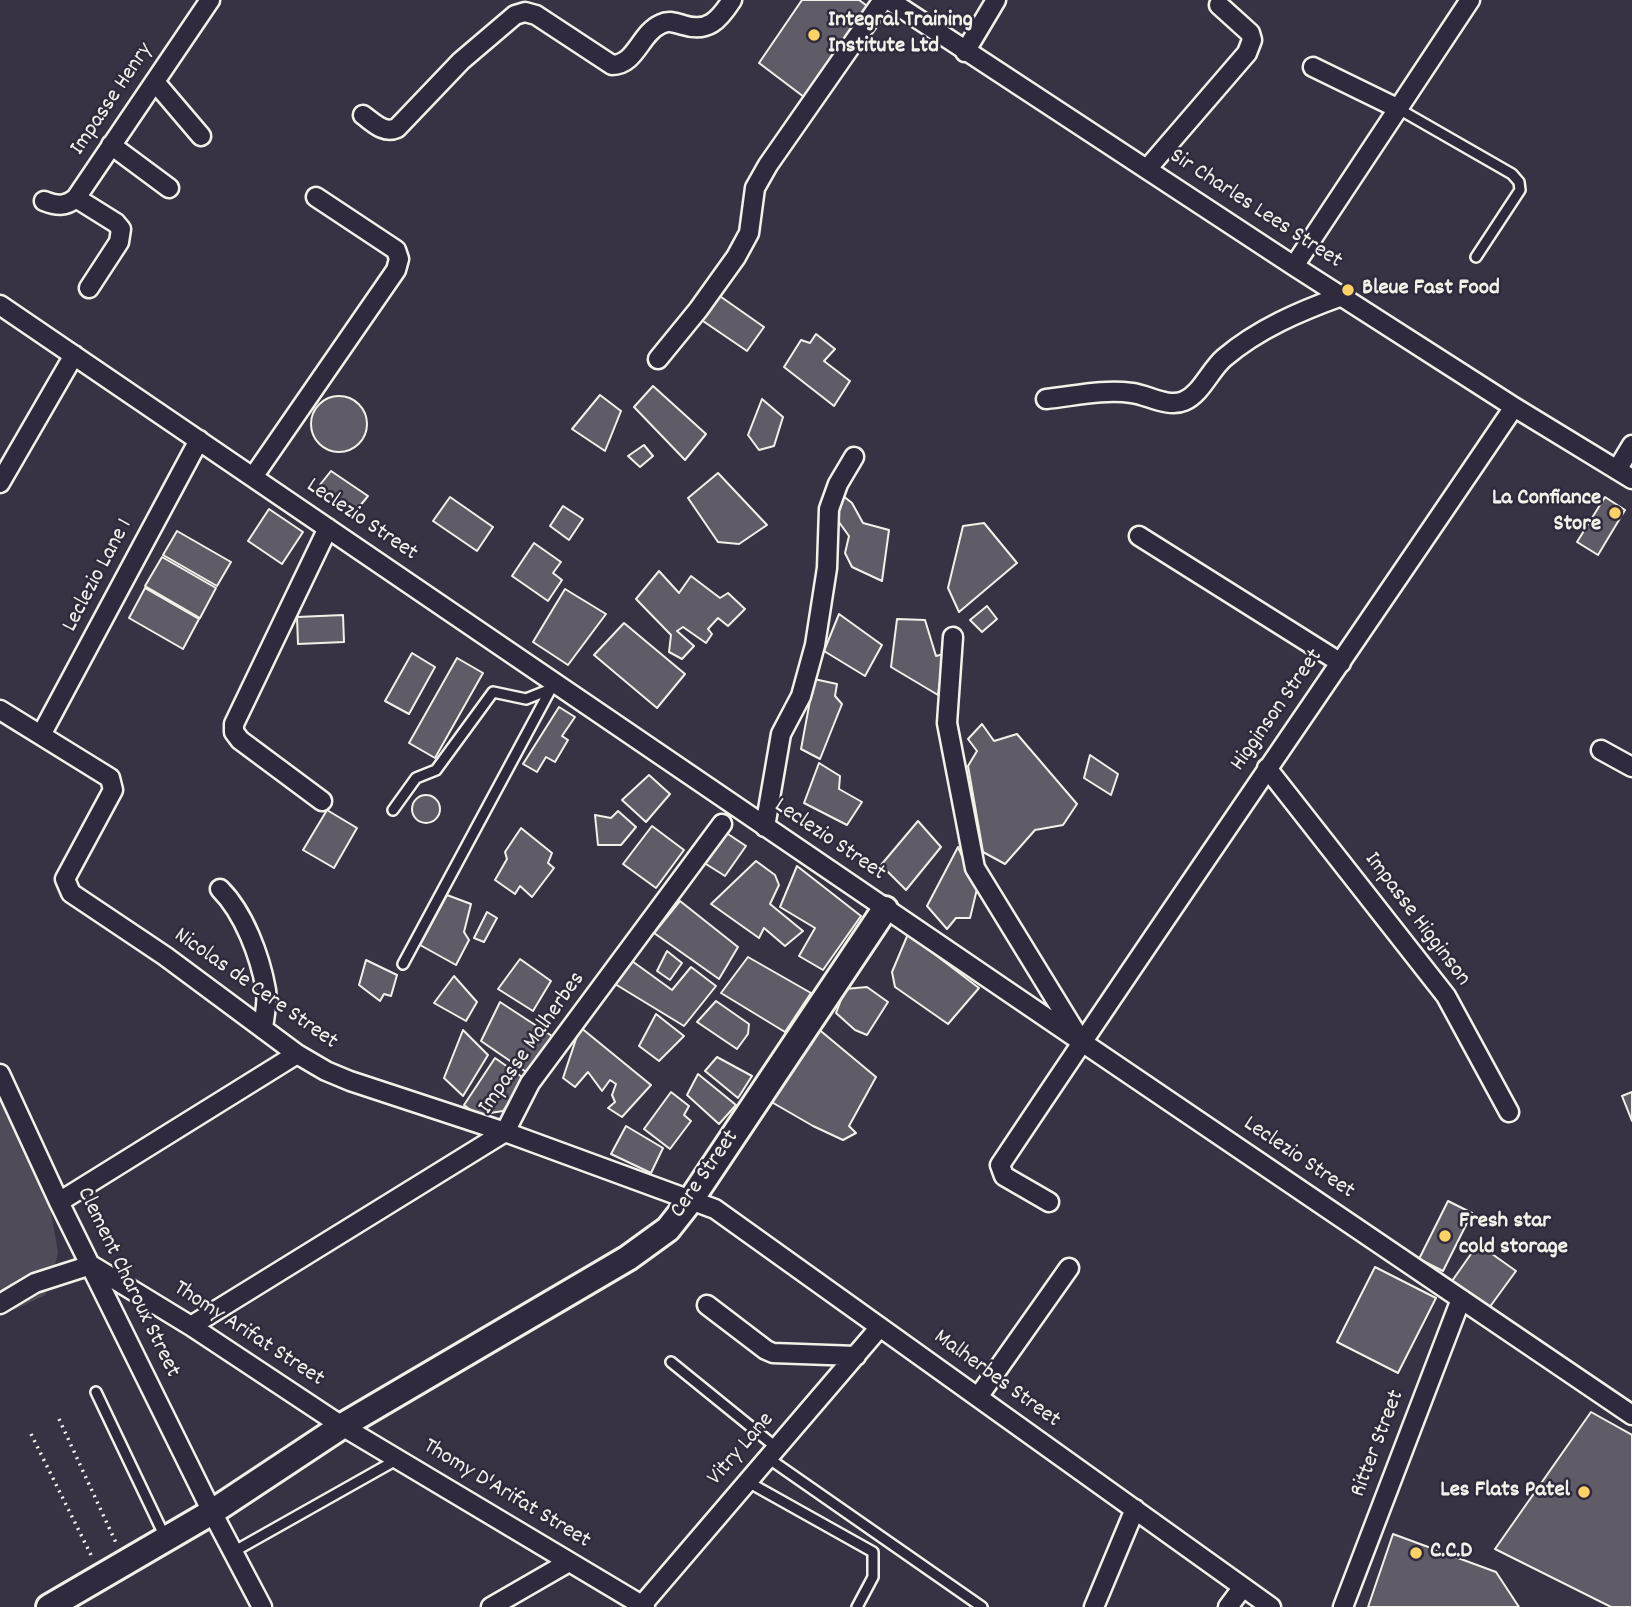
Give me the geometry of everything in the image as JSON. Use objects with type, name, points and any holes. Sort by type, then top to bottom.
[{"type":"street","name":"Impasse Henry","points":[[76,198],[210,0]]},
{"type":"street","points":[[363,115],[384,129],[390,131],[397,128],[461,61],[515,15],[525,12],[536,15],[612,65],[621,65],[652,30],[661,24],[671,22],[695,29],[710,25],[723,14],[732,0]]},
{"type":"street","points":[[658,359],[736,257],[749,233],[755,188],[768,165],[883,0]]},
{"type":"street","name":"Sir Charles Lees Street","points":[[889,0],[1294,266],[1624,474]]},
{"type":"street","points":[[965,52],[996,0]]},
{"type":"street","points":[[1294,266],[1462,3]]},
{"type":"street","points":[[1147,169],[1218,89],[1250,47],[1250,33],[1219,5]]},
{"type":"street","points":[[1313,66],[1397,108]]},
{"type":"street","points":[[155,82],[201,136]]},
{"type":"street","points":[[111,145],[169,188]]},
{"type":"street","points":[[253,477],[396,270],[399,260],[396,250],[316,197]]},
{"type":"street","points":[[44,201],[61,205],[76,198],[116,223],[121,229],[119,242],[89,288]]},
{"type":"street","points":[[1046,399],[1102,391],[1134,393],[1173,403],[1184,401],[1222,360],[1246,341],[1310,307],[1342,296]]},
{"type":"street","name":"Leclezio Street","points":[[0,305],[553,686],[1632,1415]]},
{"type":"street","points":[[0,483],[74,355]]},
{"type":"street","name":"Higginson Street","points":[[1049,1202],[1004,1176],[1000,1165],[1514,407]]},
{"type":"street","name":"Leclezio Lane 1","points":[[41,734],[199,440]]},
{"type":"street","points":[[1624,474],[1632,445]]},
{"type":"street","points":[[765,827],[781,734],[801,696],[815,645],[827,568],[829,509],[838,484],[854,457]]},
{"type":"street","points":[[322,802],[240,740],[234,732],[234,724],[327,528]]},
{"type":"street","points":[[1139,536],[1341,663]]},
{"type":"street","points":[[953,637],[947,723],[975,868],[1082,1042]]},
{"type":"street","points":[[0,710],[41,734]]},
{"type":"street","name":"Nicolas de Cere Street","points":[[41,734],[110,778],[113,789],[65,879],[71,893],[164,956],[296,1054],[350,1081],[505,1132],[690,1202]]},
{"type":"street","points":[[1601,750],[1632,767]]},
{"type":"street","name":"Impasse Higginson","points":[[1267,768],[1446,996],[1509,1112]]},
{"type":"street","name":"Impasse Malherbes","points":[[191,1326],[505,1132],[530,1083],[722,824]]},
{"type":"street","points":[[220,889],[233,902],[248,930],[266,992],[263,1029]]},
{"type":"street","name":"Cere Street","points":[[49,1607],[212,1512],[342,1426],[628,1258],[668,1229],[690,1202],[885,909]]},
{"type":"street","points":[[59,1202],[296,1054]]},
{"type":"street","name":"Clement Charoux Street","points":[[0,1074],[59,1202],[212,1512],[262,1607]]},
{"type":"street","name":"Malherbes Street","points":[[690,1202],[715,1209],[1271,1607]]},
{"type":"street","points":[[0,1304],[35,1283],[91,1265]]},
{"type":"street","name":"Thomy Arifat Street","points":[[91,1265],[191,1326],[342,1426]]},
{"type":"street","points":[[978,1397],[1069,1268]]},
{"type":"street","name":"Ritter Street","points":[[1343,1607],[1461,1299]]},
{"type":"street","points":[[707,1305],[773,1353],[856,1356]]},
{"type":"street","name":"Vitry Lane","points":[[636,1605],[748,1482],[880,1327]]},
{"type":"street","name":"Thomy D'Arifat Street","points":[[342,1426],[636,1605]]},
{"type":"street","points":[[1094,1607],[1135,1509]]},
{"type":"street","points":[[491,1607],[569,1562]]},
{"type":"street","points":[[1228,1607],[1243,1587]]},
{"type":"lane","points":[[1397,108],[1512,174],[1519,182],[1520,190],[1476,257]]},
{"type":"lane","points":[[393,810],[416,778],[436,769],[493,692],[526,699],[553,686]]},
{"type":"lane","points":[[403,964],[553,686]]},
{"type":"lane","points":[[671,1362],[772,1453],[982,1607]]},
{"type":"lane","points":[[96,1392],[165,1539]]},
{"type":"lane","points":[[233,1552],[398,1459]]},
{"type":"lane","points":[[748,1482],[873,1552],[873,1577],[857,1607]]},
{"type":"path","points":[[59,1419],[125,1563]]},
{"type":"path","points":[[32,1434],[102,1576]]},
{"type":"shaded area","points":[[0,1066],[45,1179],[58,1252],[45,1295],[14,1310],[0,1311]]},
{"type":"building","name":"Integral Training Institute Ltd","points":[[802,0],[859,0],[870,8],[804,97],[759,63]]},
{"type":"building","points":[[714,292],[764,327],[747,351],[700,319]]},
{"type":"building","points":[[816,334],[835,349],[824,361],[850,381],[834,406],[784,367],[801,340],[810,343]]},
{"type":"building","points":[[653,386],[706,434],[685,460],[634,407]]},
{"type":"building","points":[[600,395],[621,411],[605,451],[572,429]]},
{"type":"building","points":[[339,396],[350,398],[359,404],[365,413],[365,435],[359,444],[350,450],[339,452],[328,450],[319,444],[313,435],[311,424],[313,413],[319,404],[328,398]]},
{"type":"building","points":[[762,399],[783,417],[774,446],[759,450],[748,435]]},
{"type":"building","points":[[644,445],[653,456],[640,467],[628,456]]},
{"type":"building","points":[[331,471],[368,496],[350,518],[315,491]]},
{"type":"building","points":[[718,473],[767,525],[739,544],[718,542],[688,498]]},
{"type":"building","points":[[837,491],[852,503],[863,523],[889,530],[882,581],[852,567],[845,553],[849,536],[836,518]]},
{"type":"building","points":[[450,497],[493,527],[477,551],[433,521]]},
{"type":"building","points":[[1605,497],[1625,510],[1598,555],[1577,542]]},
{"type":"building","points":[[563,506],[583,519],[569,540],[550,526]]},
{"type":"building","points":[[269,509],[303,532],[282,564],[248,541]]},
{"type":"building","points":[[984,523],[1017,563],[959,612],[948,588],[963,526]]},
{"type":"building","points":[[177,531],[231,562],[217,586],[163,555]]},
{"type":"building","points":[[534,543],[561,562],[553,573],[562,580],[548,601],[512,576]]},
{"type":"building","points":[[162,557],[216,588],[200,618],[145,586]]},
{"type":"building","points":[[659,571],[679,593],[691,576],[720,598],[728,593],[745,609],[728,626],[718,618],[708,629],[712,634],[706,643],[683,627],[677,631],[694,646],[682,659],[669,652],[671,635],[636,599]]},
{"type":"building","points":[[145,588],[199,619],[183,649],[129,618]]},
{"type":"building","points":[[565,589],[606,614],[568,665],[533,642]]},
{"type":"building","points":[[987,606],[997,619],[982,632],[970,620]]},
{"type":"building","points":[[839,614],[882,645],[865,676],[824,651]]},
{"type":"building","points":[[343,615],[344,642],[298,644],[297,617]]},
{"type":"building","points":[[897,619],[925,620],[936,656],[944,654],[938,695],[891,667]]},
{"type":"building","points":[[624,623],[685,674],[657,708],[594,655]]},
{"type":"building","points":[[412,653],[435,667],[409,714],[385,701]]},
{"type":"building","points":[[457,658],[483,673],[435,758],[409,743]]},
{"type":"building","points":[[814,679],[837,684],[835,696],[842,704],[820,759],[801,749]]},
{"type":"building","points":[[559,707],[575,717],[562,736],[568,740],[555,762],[546,757],[537,772],[523,764]]},
{"type":"building","points":[[982,724],[994,741],[1017,734],[1077,804],[1063,825],[1035,830],[1005,864],[983,852],[968,766],[977,751],[968,739]]},
{"type":"building","points":[[1090,755],[1118,774],[1111,795],[1084,778]]},
{"type":"building","points":[[819,763],[840,776],[839,789],[862,802],[847,825],[804,803]]},
{"type":"building","points":[[649,775],[670,794],[646,822],[622,800]]},
{"type":"building","points":[[426,795],[436,799],[440,809],[436,819],[426,823],[416,819],[412,809],[416,799]]},
{"type":"building","points":[[327,810],[357,828],[334,868],[303,850]]},
{"type":"building","points":[[618,811],[636,827],[621,845],[598,845],[595,815],[611,818]]},
{"type":"building","points":[[918,821],[941,847],[906,890],[881,865]]},
{"type":"building","points":[[652,826],[684,850],[656,888],[623,864]]},
{"type":"building","points":[[521,828],[552,853],[548,863],[554,868],[532,897],[520,886],[515,894],[495,880],[507,859],[505,852]]},
{"type":"building","points":[[725,832],[746,846],[725,876],[698,859]]},
{"type":"building","points":[[958,847],[977,889],[970,918],[956,918],[947,929],[927,906]]},
{"type":"building","points":[[756,861],[775,875],[779,885],[770,904],[803,931],[785,946],[764,928],[759,938],[711,904]]},
{"type":"building","points":[[797,866],[861,916],[823,970],[799,956],[815,928],[780,907]]},
{"type":"building","points":[[447,895],[471,904],[464,932],[469,940],[456,965],[420,945]]},
{"type":"building","points":[[680,901],[738,947],[719,979],[654,933]]},
{"type":"building","points":[[487,912],[497,918],[484,942],[474,938]]},
{"type":"building","points":[[908,934],[979,988],[948,1024],[895,987],[892,972]]},
{"type":"building","points":[[667,951],[682,963],[670,980],[657,971]]},
{"type":"building","points":[[748,957],[811,993],[785,1032],[721,993]]},
{"type":"building","points":[[520,959],[551,981],[533,1011],[498,989]]},
{"type":"building","points":[[366,960],[397,975],[391,996],[384,994],[380,1001],[359,985]]},
{"type":"building","points":[[632,961],[672,990],[691,967],[716,986],[684,1026],[615,984]]},
{"type":"building","points":[[454,976],[477,1002],[466,1021],[434,1003]]},
{"type":"building","points":[[867,987],[888,1002],[867,1035],[855,1030],[836,1013],[845,989]]},
{"type":"building","points":[[716,1001],[749,1024],[748,1034],[737,1049],[697,1022]]},
{"type":"building","points":[[500,1002],[555,1038],[529,1074],[481,1041]]},
{"type":"building","points":[[656,1014],[684,1036],[659,1061],[639,1046]]},
{"type":"building","points":[[580,1027],[651,1085],[622,1117],[608,1108],[615,1102],[612,1095],[616,1084],[610,1080],[602,1091],[588,1072],[575,1087],[563,1078]]},
{"type":"building","points":[[816,1027],[876,1077],[849,1126],[856,1133],[843,1140],[768,1100]]},
{"type":"building","points":[[463,1030],[488,1055],[463,1096],[444,1078]]},
{"type":"building","points":[[717,1057],[752,1076],[738,1098],[705,1071]]},
{"type":"building","points":[[495,1058],[525,1079],[503,1111],[477,1115],[464,1105]]},
{"type":"building","points":[[698,1074],[736,1105],[719,1124],[687,1095]]},
{"type":"building","points":[[671,1092],[689,1106],[684,1115],[691,1121],[670,1149],[644,1129]]},
{"type":"building","points":[[1632,1092],[1632,1121],[1622,1096]]},
{"type":"building","points":[[626,1126],[663,1148],[651,1173],[611,1154]]},
{"type":"building","name":"Fresh star cold storage","points":[[1448,1201],[1472,1213],[1443,1271],[1419,1259]]},
{"type":"building","points":[[1478,1244],[1516,1271],[1489,1308],[1452,1281]]},
{"type":"building","points":[[1375,1267],[1436,1298],[1398,1373],[1337,1342]]},
{"type":"building","name":"Les Flats Patel","points":[[1591,1412],[1632,1435],[1632,1607],[1611,1607],[1495,1549]]},
{"type":"building","name":"C.C.D","points":[[1393,1534],[1496,1572],[1519,1607],[1368,1607]]},
{"type":"place","name":"Integral Training Institute Ltd","points":[[814,35]]},
{"type":"place","name":"Bleue Fast Food","points":[[1348,290]]},
{"type":"place","name":"La Confiance Store","points":[[1615,513]]},
{"type":"place","name":"Fresh star cold storage","points":[[1445,1236]]},
{"type":"place","name":"Les Flats Patel","points":[[1584,1492]]},
{"type":"place","name":"C.C.D","points":[[1416,1553]]}]
